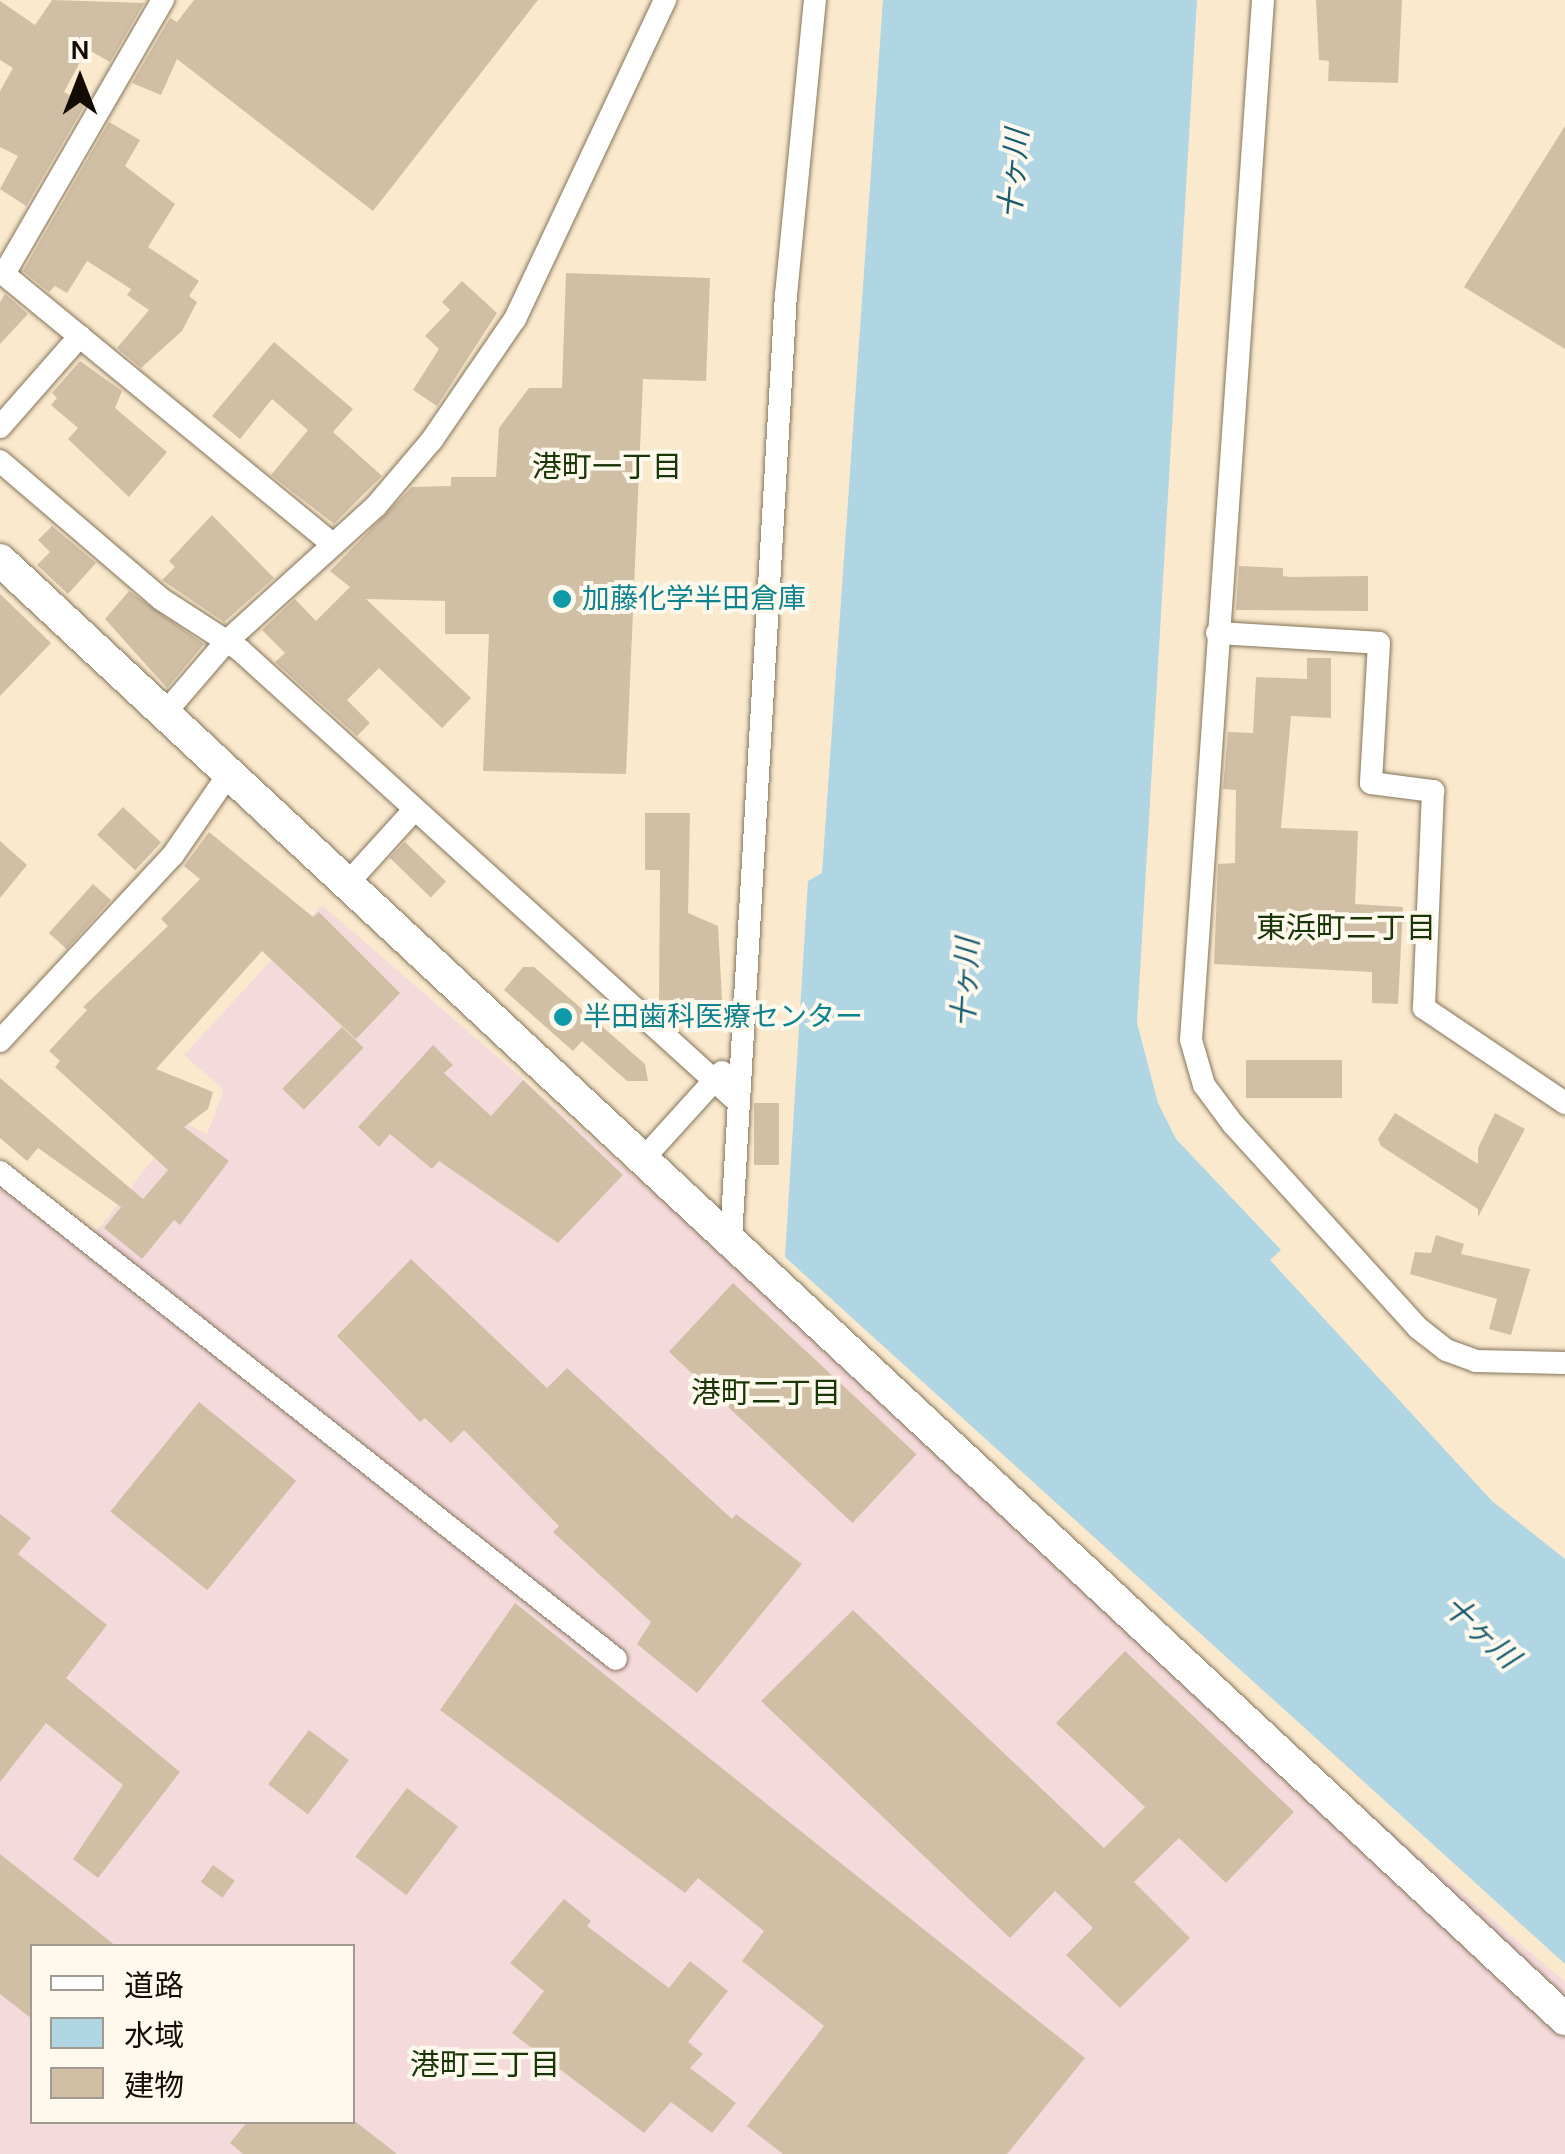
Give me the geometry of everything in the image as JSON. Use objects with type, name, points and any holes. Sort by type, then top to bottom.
[{"type":"street","points":[[164,0],[2,272],[333,545]]},
{"type":"street","points":[[164,714],[226,642],[333,545],[414,462],[516,319],[664,0]]},
{"type":"street","points":[[731,1239],[786,295],[815,0]]},
{"type":"street","points":[[1263,0],[1191,1040],[1204,1085],[1418,1328],[1446,1350],[1476,1360],[1565,1362]]},
{"type":"street","points":[[0,427],[80,336]]},
{"type":"street","points":[[0,462],[162,599],[226,642],[738,1102]]},
{"type":"street","points":[[0,560],[1565,2020]]},
{"type":"street","points":[[1217,633],[1378,643],[1371,783],[1433,790],[1424,1008],[1565,1104]]},
{"type":"street","points":[[2,1037],[172,856],[228,775]]},
{"type":"street","points":[[347,884],[414,810]]},
{"type":"street","points":[[644,1158],[717,1083],[743,1018]]},
{"type":"street","points":[[0,1172],[616,1658]]},
{"type":"shaded area","points":[[322,905],[1565,1982],[1565,2154],[0,2154],[0,1159],[96,1232],[182,1122],[207,1134],[224,1090],[184,1055]]},
{"type":"water","name":"十ヶ川","points":[[883,0],[1197,0],[1137,1023],[1158,1103],[1176,1139],[1281,1250],[1270,1260],[1492,1501],[1565,1559],[1565,1964],[785,1257],[808,881],[822,873]]},
{"type":"building","points":[[52,0],[144,3],[110,62],[87,49],[64,92],[86,103],[26,206],[0,189],[18,156],[0,147],[0,91],[13,68],[0,60],[0,1],[35,25]]},
{"type":"building","points":[[194,0],[538,0],[373,211],[177,59],[161,95],[132,83],[170,18],[177,22]]},
{"type":"building","points":[[1316,0],[1402,0],[1398,83],[1328,81],[1329,61],[1319,60]]},
{"type":"building","points":[[109,122],[140,140],[125,166],[175,204],[148,247],[199,281],[189,296],[197,302],[182,331],[141,368],[117,348],[149,310],[127,295],[131,289],[87,261],[67,293],[55,286],[49,292],[23,271]]},
{"type":"building","points":[[1565,126],[1565,349],[1464,287]]},
{"type":"building","points":[[566,273],[710,278],[706,381],[643,379],[626,774],[483,771],[489,634],[445,634],[445,601],[366,599],[471,698],[442,728],[379,668],[347,700],[370,723],[357,736],[275,662],[285,653],[262,630],[295,599],[316,621],[350,587],[330,571],[412,487],[451,486],[451,477],[496,477],[499,428],[529,388],[562,388]]},
{"type":"building","points":[[462,281],[497,313],[437,406],[413,390],[439,349],[425,336],[450,310],[442,302]]},
{"type":"building","points":[[5,294],[28,314],[0,344],[0,302]]},
{"type":"building","points":[[274,342],[353,409],[333,432],[382,476],[334,524],[271,475],[308,430],[272,399],[240,439],[212,416]]},
{"type":"building","points":[[80,361],[122,391],[115,408],[167,452],[129,497],[68,439],[78,428],[51,405],[57,398],[52,393]]},
{"type":"building","points":[[212,515],[274,578],[224,622],[162,580],[175,567],[169,561]]},
{"type":"building","points":[[52,526],[96,563],[68,594],[37,565],[50,552],[38,540]]},
{"type":"building","points":[[1239,566],[1283,568],[1283,576],[1290,577],[1368,576],[1368,611],[1236,610]]},
{"type":"building","points":[[129,591],[204,644],[167,688],[105,619]]},
{"type":"building","points":[[0,594],[51,643],[0,696]]},
{"type":"building","points":[[1307,658],[1331,658],[1331,718],[1291,716],[1281,828],[1358,831],[1355,904],[1403,907],[1398,1004],[1372,1003],[1372,972],[1214,964],[1218,864],[1235,863],[1236,790],[1223,789],[1228,732],[1253,733],[1256,677],[1307,679]]},
{"type":"building","points":[[123,807],[161,842],[135,870],[97,835]]},
{"type":"building","points":[[645,813],[690,813],[688,913],[718,926],[722,1000],[659,1000],[660,870],[645,870]]},
{"type":"building","points":[[209,832],[313,917],[319,912],[400,993],[356,1039],[262,951],[156,1069],[213,1092],[208,1109],[184,1127],[229,1161],[180,1225],[174,1220],[142,1259],[104,1228],[121,1207],[38,1148],[27,1161],[0,1138],[0,1078],[143,1199],[168,1170],[55,1067],[60,1061],[49,1051],[87,1010],[83,1007],[168,926],[161,919],[200,879],[184,866]]},
{"type":"building","points":[[0,841],[27,865],[0,898]]},
{"type":"building","points":[[405,842],[446,882],[431,897],[390,858]]},
{"type":"building","points":[[93,884],[111,900],[67,949],[49,933]]},
{"type":"building","name":"半田歯科医療センター","points":[[523,967],[534,967],[645,1064],[648,1081],[627,1081],[582,1041],[573,1051],[504,990]]},
{"type":"building","points":[[342,1027],[364,1048],[304,1110],[282,1089]]},
{"type":"building","points":[[433,1045],[453,1065],[444,1073],[491,1116],[523,1080],[623,1175],[558,1243],[439,1161],[432,1169],[390,1134],[379,1147],[358,1127]]},
{"type":"building","points":[[1246,1060],[1342,1060],[1342,1098],[1246,1098]]},
{"type":"building","points":[[754,1103],[779,1103],[779,1165],[754,1165]]},
{"type":"building","points":[[1395,1113],[1478,1164],[1478,1148],[1495,1113],[1525,1129],[1478,1217],[1478,1209],[1381,1146],[1378,1139]]},
{"type":"building","points":[[1436,1235],[1464,1244],[1461,1254],[1530,1269],[1511,1335],[1489,1329],[1497,1299],[1410,1274],[1415,1252],[1431,1253]]},
{"type":"building","points":[[411,1259],[547,1388],[567,1368],[732,1519],[736,1514],[802,1564],[697,1693],[637,1644],[651,1622],[553,1532],[559,1526],[464,1430],[451,1443],[425,1418],[420,1422],[337,1336]]},
{"type":"building","points":[[733,1283],[917,1454],[852,1523],[669,1352]]},
{"type":"building","points":[[199,1402],[296,1481],[207,1590],[110,1512]]},
{"type":"building","points":[[0,1514],[31,1538],[18,1554],[107,1625],[66,1678],[180,1772],[98,1878],[73,1859],[123,1785],[46,1723],[0,1782]]},
{"type":"building","points":[[515,1603],[1085,2058],[1007,2154],[783,2154],[747,2126],[824,2026],[742,1961],[764,1931],[698,1878],[685,1893],[440,1710]]},
{"type":"building","points":[[853,1610],[1104,1848],[1145,1807],[1056,1723],[1125,1651],[1294,1812],[1226,1883],[1179,1838],[1134,1882],[1190,1938],[1120,2008],[1066,1955],[1093,1928],[1055,1891],[1010,1938],[761,1701]]},
{"type":"building","points":[[309,1730],[349,1760],[308,1814],[268,1784]]},
{"type":"building","points":[[407,1788],[458,1827],[406,1895],[355,1857]]},
{"type":"building","points":[[0,1854],[113,1944],[30,1944],[30,2017],[0,1994]]},
{"type":"building","points":[[213,1865],[235,1881],[222,1898],[201,1882]]},
{"type":"building","points":[[564,1899],[591,1921],[587,1926],[669,1988],[690,1961],[728,1991],[688,2042],[703,2054],[690,2068],[736,2103],[712,2133],[671,2102],[644,2133],[512,2033],[544,1991],[510,1963]]},
{"type":"building","points":[[356,2122],[397,2154],[243,2154],[230,2143],[245,2124]]},
{"type":"place","name":"加藤化学半田倉庫","points":[[562,599]]},
{"type":"place","name":"半田歯科医療センター","points":[[563,1017]]},
{"type":"district","name":"港町一丁目","points":[[607,467]]},
{"type":"district","name":"東浜町二丁目","points":[[1346,928]]},
{"type":"district","name":"港町二丁目","points":[[766,1393]]},
{"type":"district","name":"港町三丁目","points":[[485,2065]]}]
